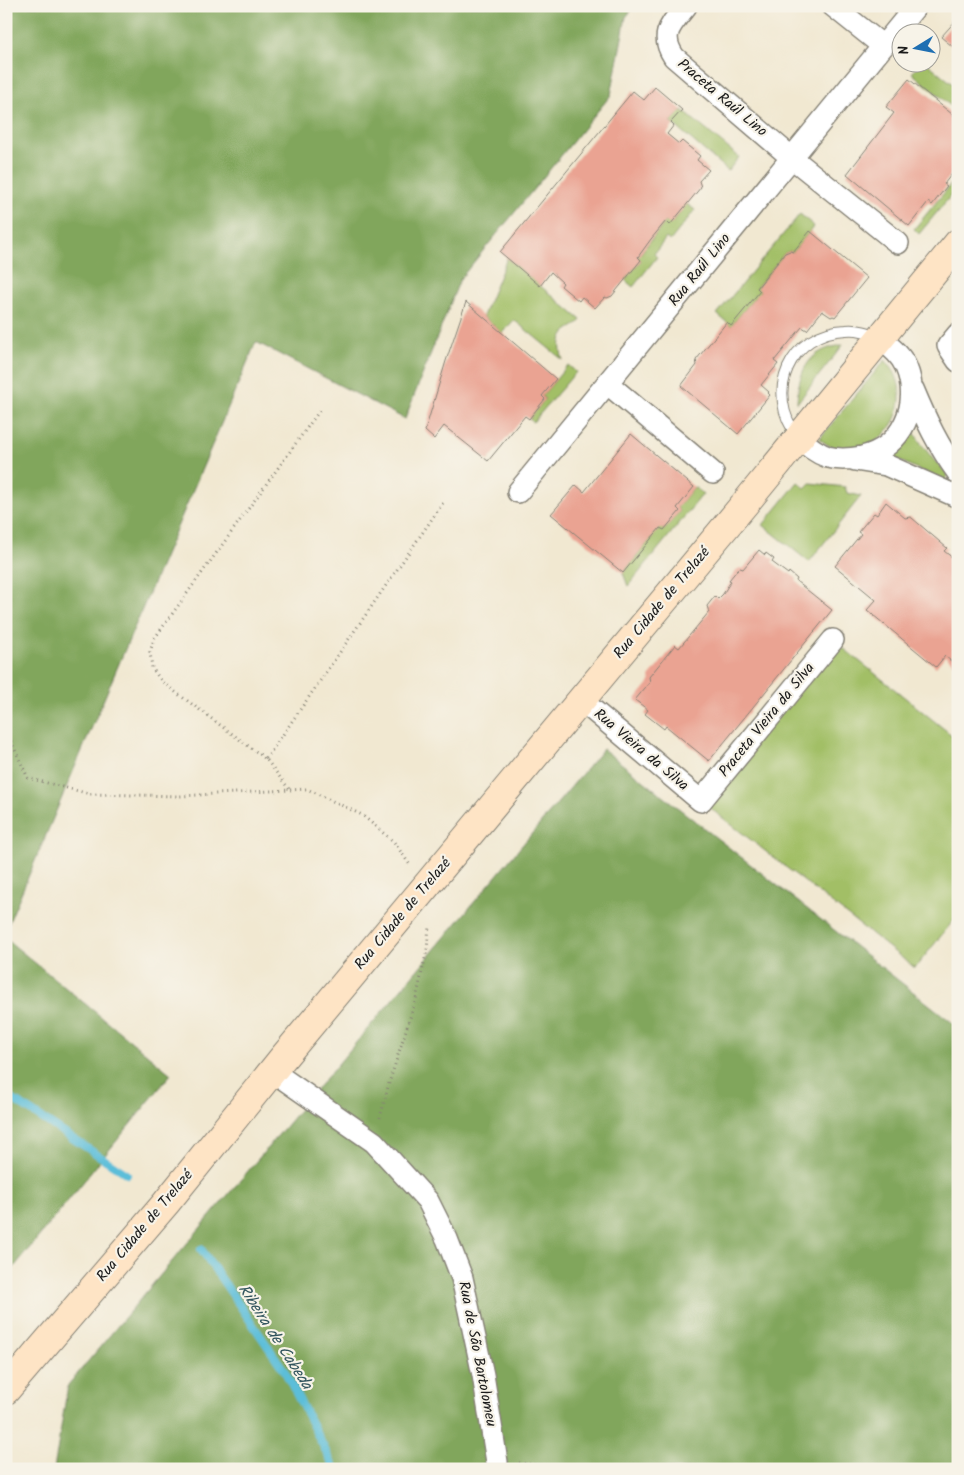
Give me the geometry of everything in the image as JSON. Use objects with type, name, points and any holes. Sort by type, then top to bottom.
[{"type":"street","name":"Praceta Raúl Lino","points":[[686,6],[671,25],[668,32],[667,42],[669,50],[674,57],[792,158]]},
{"type":"street","points":[[833,6],[883,46]]},
{"type":"street","name":"Rua Raúl Lino","points":[[518,492],[916,6]]},
{"type":"street","points":[[792,158],[898,243]]},
{"type":"street","name":"Rua Cidade de Trelazé","points":[[6,1390],[166,1203],[272,1072],[958,244]]},
{"type":"street","points":[[880,338],[892,348],[906,365],[912,386],[930,429],[946,457],[958,473]]},
{"type":"street","points":[[607,383],[713,473]]},
{"type":"street","points":[[850,460],[872,455],[890,444],[904,427],[911,407],[912,386]]},
{"type":"street","points":[[799,438],[816,452],[829,457],[886,465],[958,497]]},
{"type":"street","name":"Praceta Vieira da Silva","points":[[701,800],[833,640]]},
{"type":"street","name":"Rua Vieira da Silva","points":[[581,700],[701,800]]},
{"type":"street","name":"Rua de São Bartolomeu","points":[[272,1072],[374,1142],[428,1201],[447,1239],[462,1278],[474,1327],[497,1465]]},
{"type":"lane","points":[[799,438],[784,413],[782,392],[786,370],[797,352],[814,338],[833,330],[855,329],[880,338]]},
{"type":"path","points":[[290,790],[266,759],[162,682],[152,668],[150,652],[154,639],[320,410]]},
{"type":"path","points":[[266,759],[443,503]]},
{"type":"path","points":[[6,727],[28,778],[90,794],[180,796],[307,789],[362,815],[394,842],[426,886]]},
{"type":"path","points":[[374,1142],[389,1084],[416,999],[427,950],[429,925]]},
{"type":"path","points":[[497,1465],[556,1466],[574,1469]]},
{"type":"green space","points":[[6,6],[635,6],[626,17],[611,95],[460,279],[405,419],[256,342],[6,929]]},
{"type":"green space","points":[[938,72],[958,88],[958,112],[912,73]]},
{"type":"green space","points":[[682,110],[739,157],[728,171],[671,122]]},
{"type":"green space","points":[[958,176],[958,187],[919,234],[914,229]]},
{"type":"green space","points":[[687,204],[695,210],[670,241],[666,238],[654,254],[657,257],[633,287],[625,280],[641,260],[638,257],[666,221],[671,224]]},
{"type":"green space","points":[[800,214],[814,226],[793,252],[785,253],[757,287],[760,291],[731,326],[717,314]]},
{"type":"green space","points":[[507,258],[581,320],[565,333],[561,340],[563,360],[514,320],[502,333],[483,316]]},
{"type":"green space","points":[[843,345],[797,403],[800,381],[807,364],[821,351]]},
{"type":"green space","points":[[885,360],[895,374],[900,391],[899,406],[894,420],[886,432],[875,442],[862,448],[848,450],[832,447],[819,439]]},
{"type":"green space","points":[[568,365],[576,372],[533,422],[529,419],[545,399],[542,396]]},
{"type":"green space","points":[[912,429],[933,459],[947,473],[948,476],[944,481],[889,456],[905,440]]},
{"type":"green space","points":[[798,482],[805,488],[810,483],[845,487],[847,493],[861,496],[809,562],[763,525]]},
{"type":"green space","points":[[694,487],[703,494],[628,586],[623,573],[660,528],[664,530],[680,511],[677,508]]},
{"type":"green space","points":[[833,640],[958,740],[958,915],[915,968],[701,801]]},
{"type":"green space","points":[[603,749],[958,1027],[958,1469],[54,1469],[68,1385]]},
{"type":"green space","points":[[6,939],[171,1074],[6,1277]]},
{"type":"building","points":[[958,18],[958,51],[942,36]]},
{"type":"building","points":[[909,79],[958,119],[958,166],[944,184],[947,186],[932,205],[928,202],[909,226],[847,174],[894,113],[886,107]]},
{"type":"building","points":[[655,87],[682,110],[671,122],[674,125],[667,134],[679,144],[682,141],[700,156],[697,160],[709,170],[699,181],[701,187],[670,225],[666,221],[651,239],[638,257],[641,260],[612,296],[605,297],[595,308],[582,297],[579,301],[561,286],[563,283],[551,272],[540,286],[500,252],[633,91],[644,100]]},
{"type":"building","points":[[810,231],[867,278],[835,317],[831,317],[822,311],[807,330],[802,327],[774,361],[778,364],[761,385],[770,395],[738,434],[681,386],[697,365],[696,360],[727,322],[731,326],[760,291],[757,288],[785,253],[793,252]]},
{"type":"building","points":[[466,302],[556,379],[542,396],[545,399],[529,419],[525,416],[488,461],[444,426],[434,439],[425,431]]},
{"type":"building","points":[[631,434],[694,487],[677,508],[680,511],[664,530],[660,528],[623,573],[551,514],[576,485],[584,492]]},
{"type":"building","points":[[886,502],[905,518],[912,518],[947,548],[944,551],[958,562],[958,667],[945,656],[936,667],[867,610],[876,600],[835,566],[861,534],[858,532],[874,513],[877,515]]},
{"type":"building","points":[[759,550],[774,559],[772,562],[788,574],[789,572],[797,579],[796,581],[832,610],[709,761],[666,726],[664,729],[645,714],[648,710],[635,700],[650,682],[649,677],[675,645],[679,648],[709,612],[707,606],[715,596],[718,599],[723,594],[731,581],[729,580],[738,569],[743,569]]},
{"type":"waterway","name":"Ribeira de Cabeda","points":[[6,1095],[127,1174]]},
{"type":"waterway","name":"Ribeira de Cabeda","points":[[201,1249],[284,1370],[335,1469]]}]
